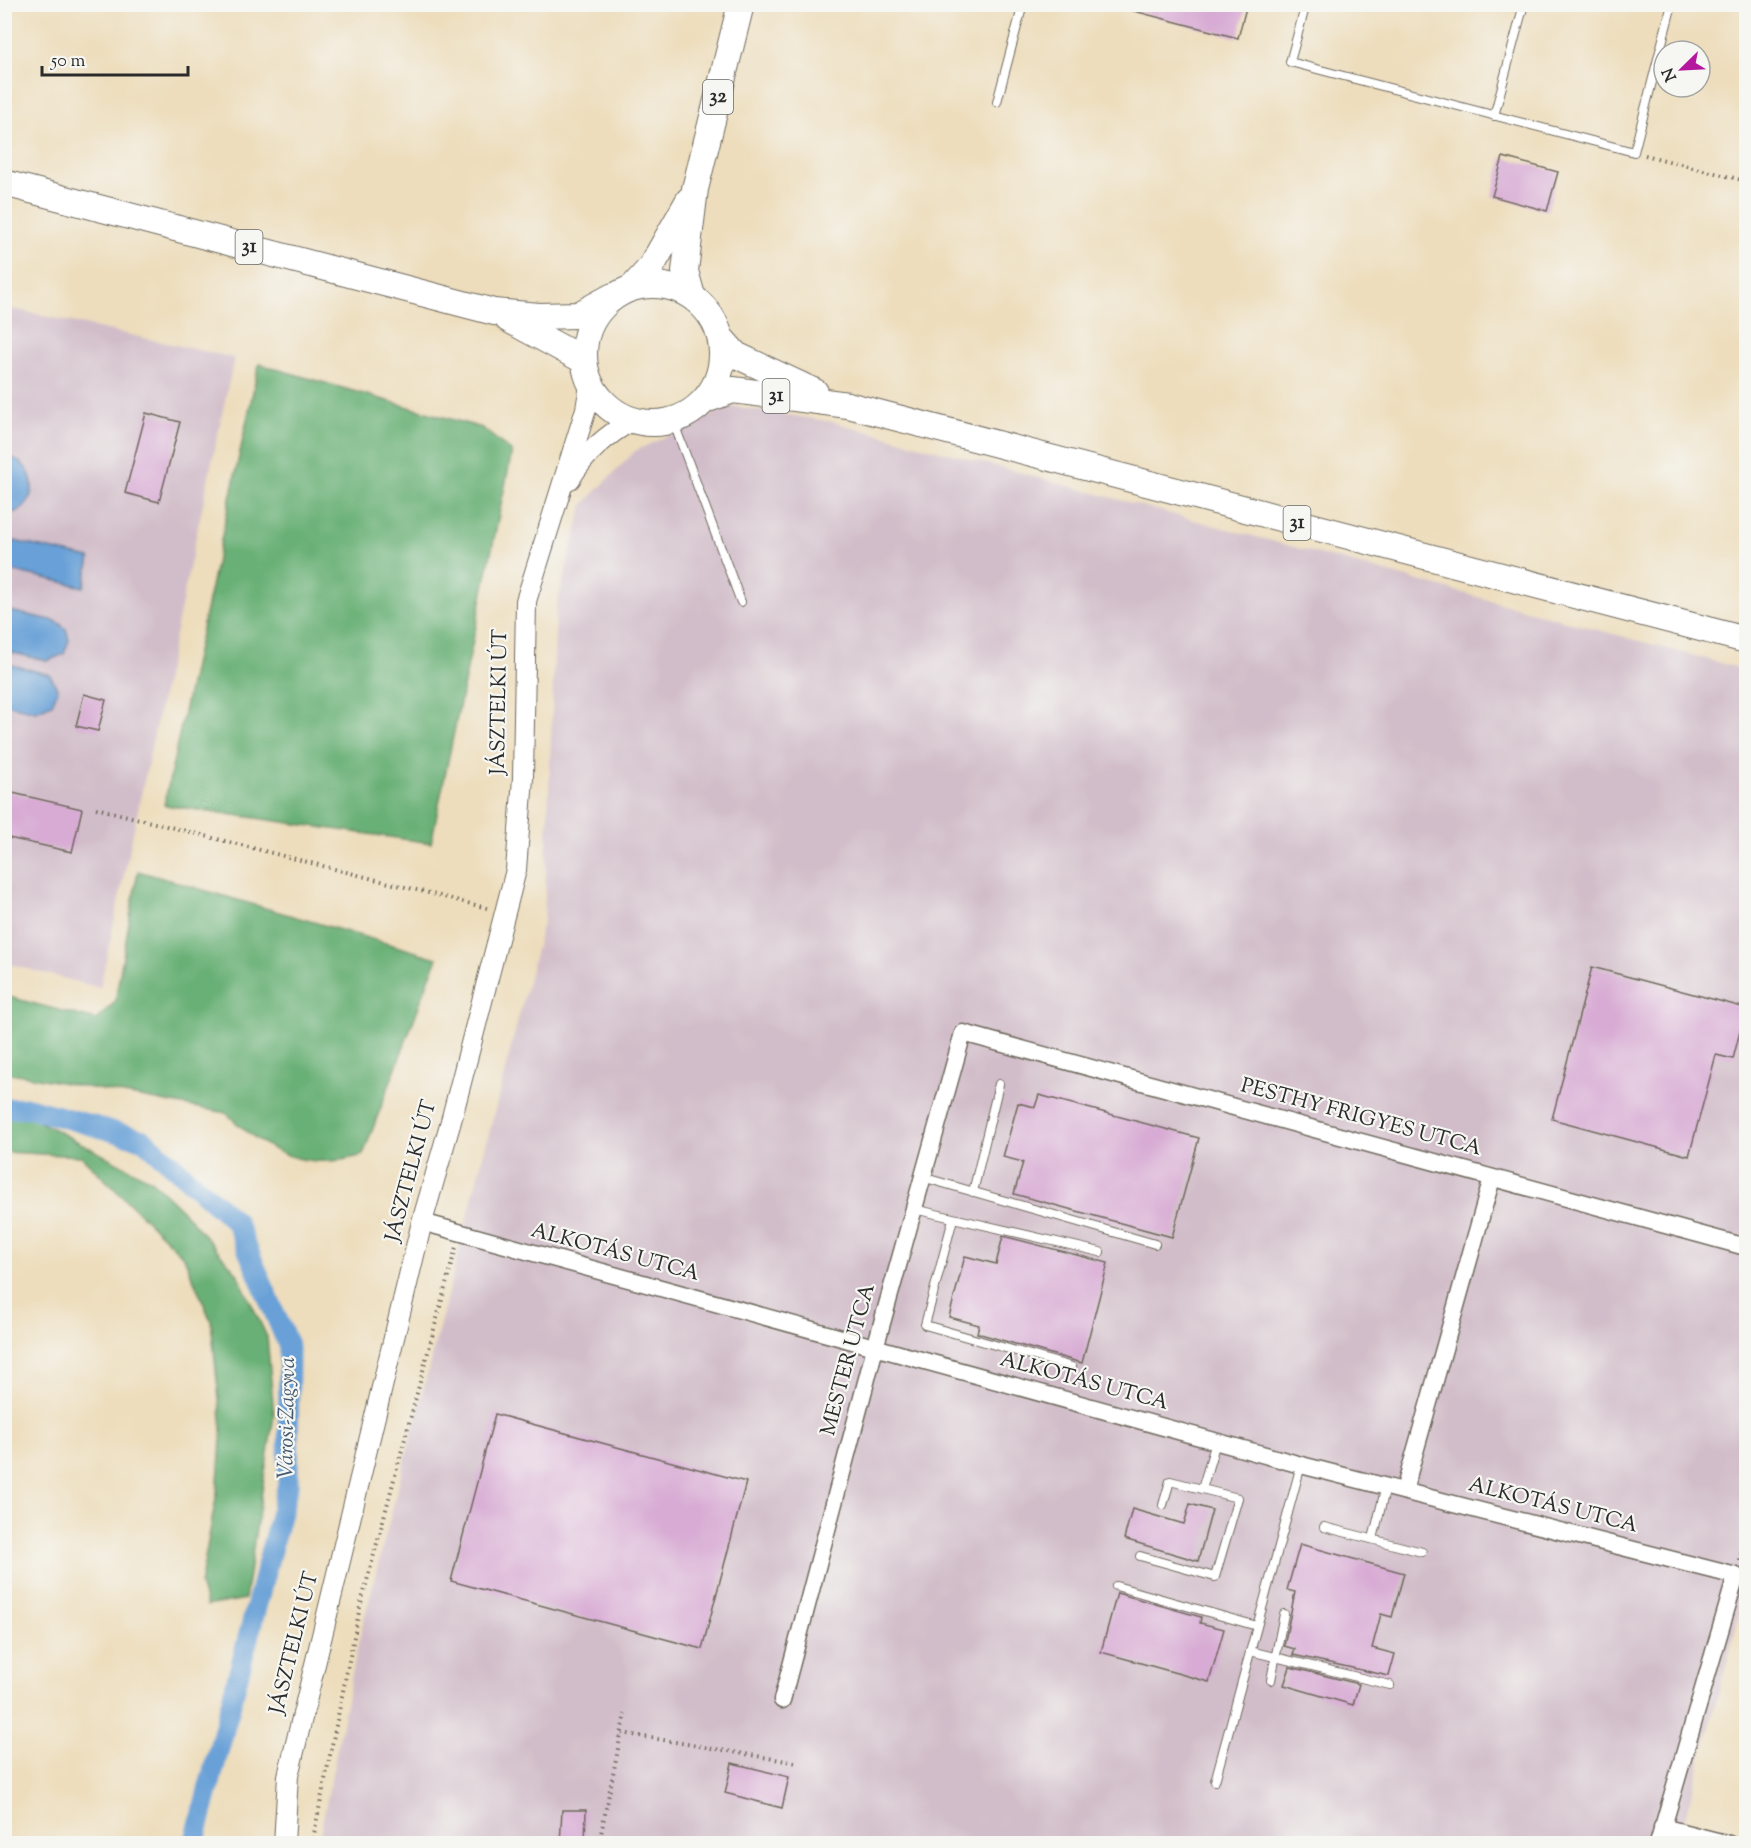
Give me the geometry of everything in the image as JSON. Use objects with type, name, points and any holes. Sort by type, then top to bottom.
[{"type":"main road","name":"32","points":[[692,296],[685,271],[695,189],[741,4]]},
{"type":"main road","name":"31","points":[[4,183],[494,312],[539,316],[578,315],[623,292],[653,284],[673,287],[692,296],[705,308],[721,338],[736,355],[785,380],[848,405],[1746,640]]},
{"type":"main road","name":"32","points":[[623,292],[651,267],[695,189]]},
{"type":"main road","name":"31","points":[[623,292],[600,309],[590,324],[584,342],[583,360],[590,385],[608,406],[632,421],[653,424],[673,421],[691,413],[705,400],[717,382],[723,360],[721,338]]},
{"type":"main road","name":"31","points":[[494,312],[583,360]]},
{"type":"main road","name":"31","points":[[705,400],[733,390],[848,405]]},
{"type":"street","name":"JÁSZTELKI ÚT","points":[[284,1844],[288,1776],[422,1222],[516,870],[523,778],[526,601],[586,410],[590,385]]},
{"type":"street","name":"JÁSZTELKI ÚT","points":[[554,508],[579,465],[616,429],[632,421]]},
{"type":"street","name":"MESTER UTCA","points":[[782,1700],[875,1348],[963,1033]]},
{"type":"street","name":"PESTHY FRIGYES UTCA","points":[[963,1033],[1746,1247]]},
{"type":"street","points":[[1404,1491],[1492,1178]]},
{"type":"street","name":"ALKOTÁS UTCA","points":[[422,1222],[1301,1465],[1737,1576]]},
{"type":"street","points":[[1658,1844],[1737,1576]]},
{"type":"street","points":[[1662,1827],[1729,1844]]},
{"type":"lane","points":[[998,102],[1023,4]]},
{"type":"lane","points":[[1306,4],[1290,62],[1634,152],[1672,4]]},
{"type":"lane","points":[[1494,116],[1524,4]]},
{"type":"lane","points":[[673,421],[741,602]]},
{"type":"lane","points":[[973,1192],[999,1084]]},
{"type":"lane","points":[[922,1177],[1155,1244]]},
{"type":"lane","points":[[914,1209],[1100,1252]]},
{"type":"lane","points":[[953,1219],[925,1325],[1072,1367]]},
{"type":"lane","points":[[1202,1490],[1216,1442]]},
{"type":"lane","points":[[1215,1781],[1301,1465]]},
{"type":"lane","points":[[1140,1556],[1215,1577],[1238,1498],[1170,1481],[1163,1505]]},
{"type":"lane","points":[[1373,1539],[1386,1486]]},
{"type":"lane","points":[[1324,1527],[1422,1552]]},
{"type":"lane","points":[[1116,1586],[1257,1626]]},
{"type":"lane","points":[[1271,1680],[1284,1614]]},
{"type":"lane","points":[[1250,1651],[1390,1685]]},
{"type":"path","points":[[1634,152],[1746,181]]},
{"type":"path","points":[[96,808],[505,913]]},
{"type":"path","points":[[312,1844],[360,1608],[458,1243],[455,1232]]},
{"type":"path","points":[[1737,1576],[1746,1527]]},
{"type":"path","points":[[599,1844],[626,1714]]},
{"type":"path","points":[[622,1732],[798,1763]]},
{"type":"path","points":[[4,1769],[5,1764]]},
{"type":"shaded area","points":[[4,307],[234,358],[100,988],[5,963]]},
{"type":"shaded area","points":[[731,406],[833,422],[1746,670],[1746,1591],[1678,1843],[318,1844],[359,1639],[544,919],[556,607],[583,505],[635,451]]},
{"type":"green space","points":[[259,364],[482,428],[512,452],[431,843],[164,805]]},
{"type":"green space","points":[[138,871],[437,958],[363,1155],[342,1160],[305,1160],[288,1155],[256,1139],[226,1113],[5,1072],[5,996],[96,1020],[115,1002]]},
{"type":"green space","points":[[29,1116],[151,1180],[184,1212],[237,1273],[267,1337],[274,1415],[245,1599],[207,1606],[200,1585],[217,1493],[222,1429],[211,1321],[184,1257],[81,1156],[5,1152],[5,1118]]},
{"type":"water","points":[[5,456],[17,460],[25,467],[32,486],[25,505],[17,511],[5,514]]},
{"type":"water","points":[[5,539],[90,558],[84,587],[5,569]]},
{"type":"water","points":[[5,610],[56,621],[66,629],[69,640],[64,654],[47,661],[5,651]]},
{"type":"water","points":[[5,663],[50,675],[58,690],[52,704],[36,711],[5,704]]},
{"type":"building","points":[[1131,4],[1247,4],[1238,38],[1130,10]]},
{"type":"building","points":[[1503,157],[1558,172],[1547,211],[1492,196]]},
{"type":"building","points":[[146,413],[180,422],[159,502],[125,493]]},
{"type":"building","points":[[84,694],[106,700],[98,731],[76,726]]},
{"type":"building","points":[[4,791],[82,809],[72,852],[4,837]]},
{"type":"building","points":[[1592,967],[1746,1008],[1733,1059],[1716,1055],[1689,1156],[1552,1119]]},
{"type":"building","points":[[1039,1095],[1199,1138],[1172,1237],[1014,1194],[1023,1162],[1003,1157],[1018,1103],[1035,1107]]},
{"type":"building","points":[[1003,1236],[1108,1263],[1082,1363],[977,1333],[979,1325],[949,1317],[965,1256],[996,1264]]},
{"type":"building","points":[[495,1414],[746,1482],[702,1649],[451,1581]]},
{"type":"building","points":[[1190,1504],[1212,1510],[1198,1561],[1124,1539],[1132,1509],[1184,1524]]},
{"type":"building","points":[[1300,1544],[1404,1573],[1392,1617],[1381,1614],[1372,1648],[1395,1654],[1389,1676],[1293,1655],[1295,1649],[1284,1646],[1295,1592],[1287,1590]]},
{"type":"building","points":[[1117,1593],[1201,1617],[1200,1623],[1224,1629],[1209,1682],[1101,1652]]},
{"type":"building","points":[[1290,1667],[1359,1684],[1353,1705],[1284,1685]]},
{"type":"building","points":[[732,1763],[789,1777],[782,1808],[725,1793]]},
{"type":"building","points":[[562,1810],[586,1810],[585,1844],[560,1844]]},
{"type":"waterway","name":"Városi-Zagyva","points":[[4,1109],[29,1108],[144,1140],[236,1222],[289,1347],[288,1485],[194,1844]]}]
